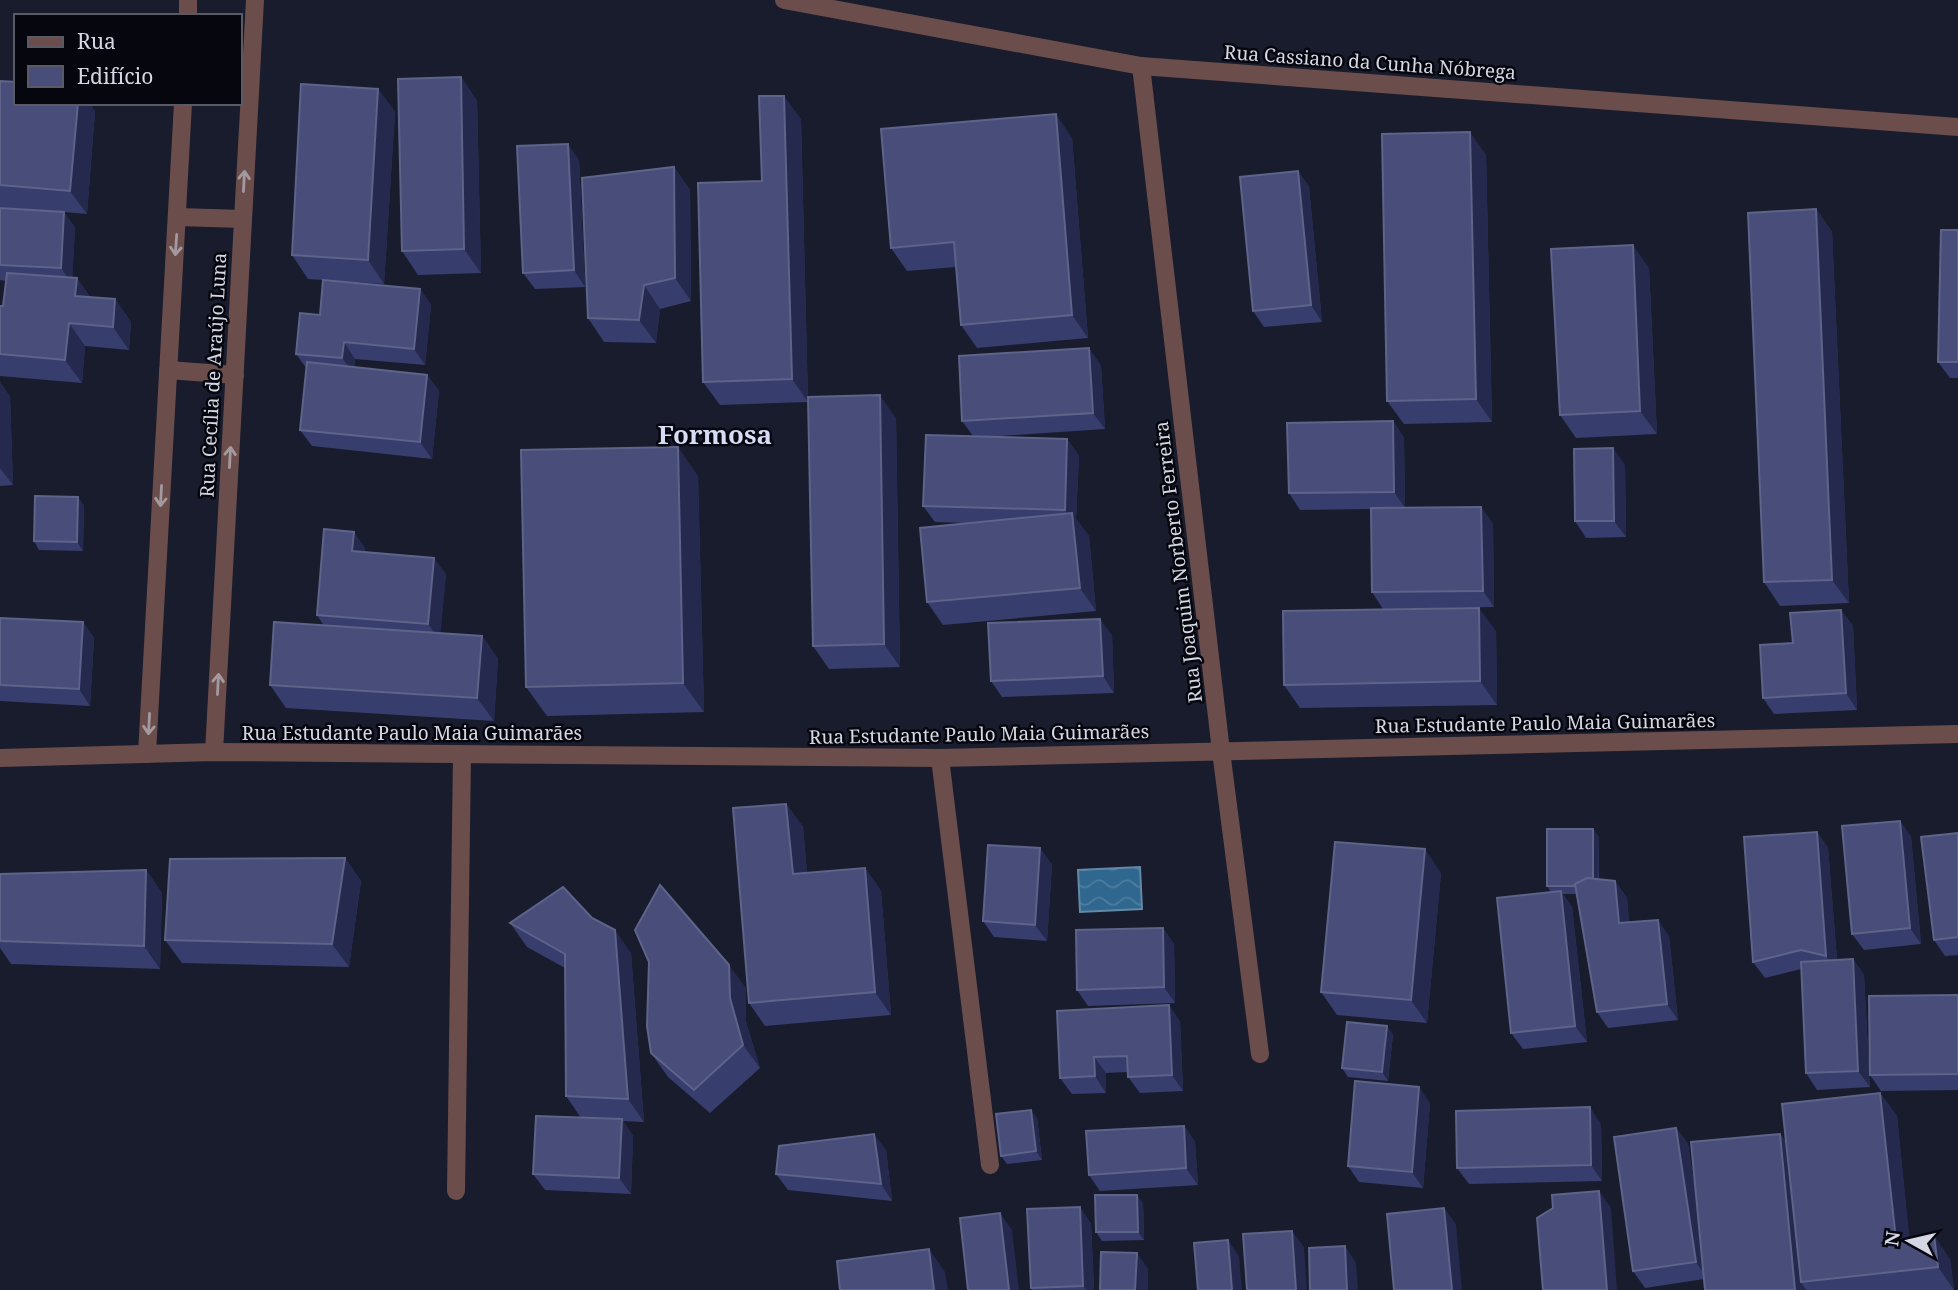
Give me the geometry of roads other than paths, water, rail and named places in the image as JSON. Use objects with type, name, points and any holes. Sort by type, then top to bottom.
[{"type":"street","name":"Rua Cecília de Araújo Luna","points":[[214,752],[255,0]]},
{"type":"street","name":"Rua Cassiano da Cunha Nóbrega","points":[[784,0],[1141,66],[1958,127]]},
{"type":"street","name":"Rua Joaquim Norberto Ferreira","points":[[1141,66],[1221,751],[1260,1054]]},
{"type":"street","points":[[147,754],[183,105]]},
{"type":"street","points":[[178,217],[242,219]]},
{"type":"street","points":[[168,370],[235,375]]},
{"type":"street","name":"Rua Estudante Paulo Maia Guimarães","points":[[0,758],[214,752],[940,758],[1958,734]]},
{"type":"street","points":[[456,1191],[462,755]]},
{"type":"street","points":[[940,758],[990,1165]]},
{"type":"water","points":[[1140,867],[1142,909],[1080,912],[1078,870]]},
{"type":"district","name":"Formosa","points":[[715,435]]}]
